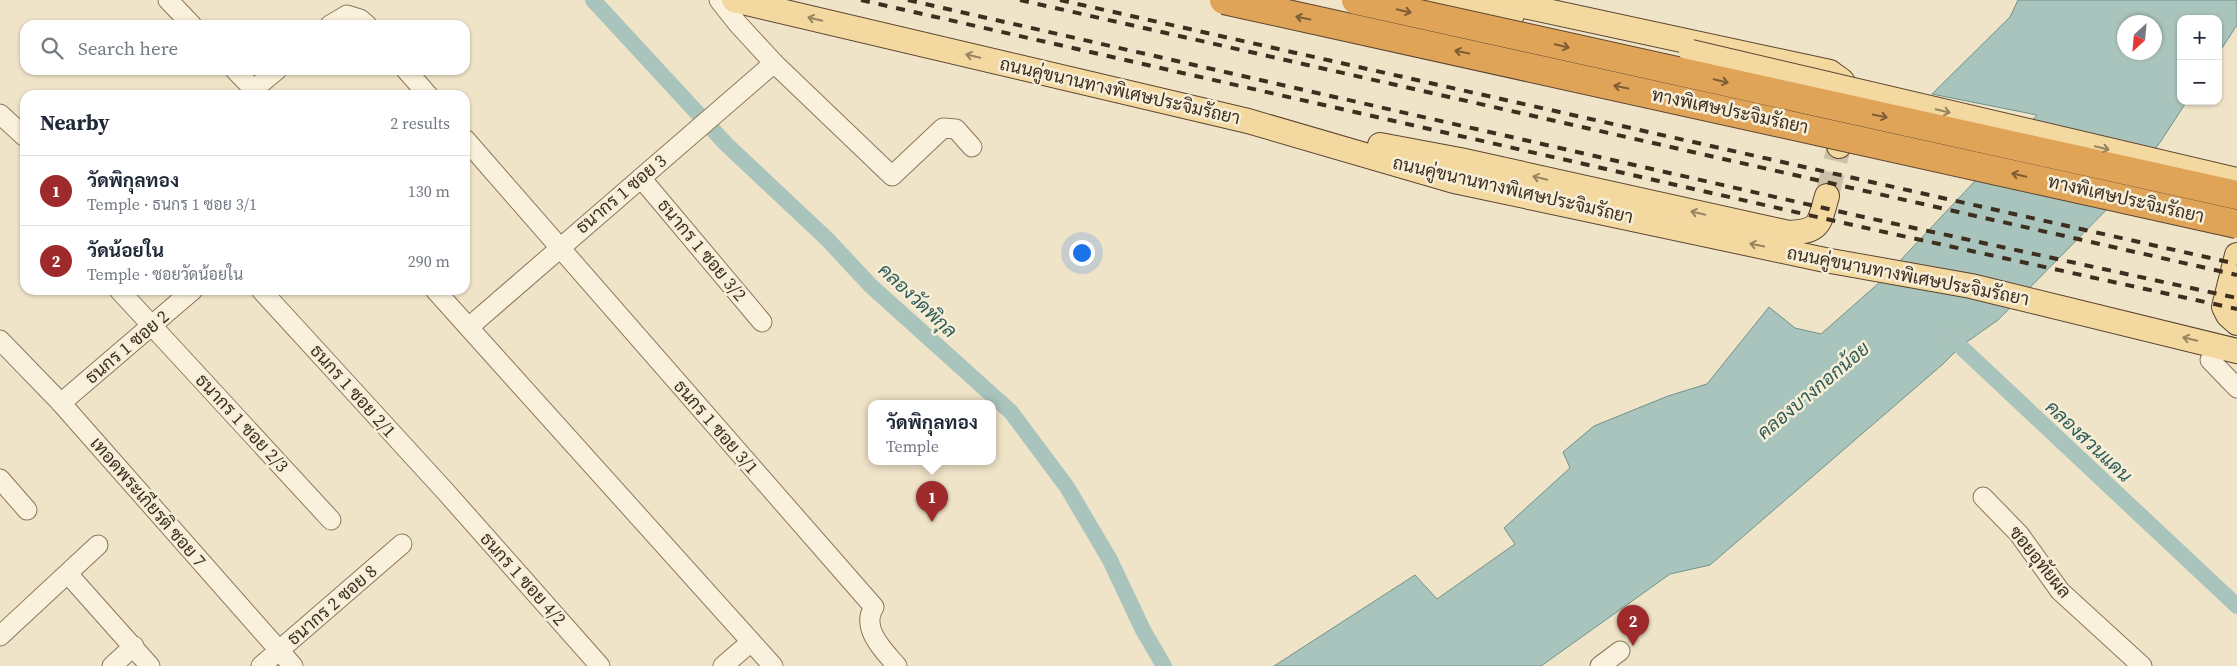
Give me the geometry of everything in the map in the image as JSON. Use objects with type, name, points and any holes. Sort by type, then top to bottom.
[{"type":"highway","name":"ทางพิเศษประจิมรัถยา","points":[[1224,0],[2237,224]]},
{"type":"highway","name":"ทางพิเศษประจิมรัถยา","points":[[1356,0],[2237,195]]},
{"type":"main road","name":"ถนนคู่ขนานทางพิเศษประจิมรัถยา","points":[[734,0],[1248,121],[1454,180],[1825,260],[1971,286],[2237,351]]},
{"type":"main road","points":[[1438,0],[1692,52],[2237,180]]},
{"type":"main road","points":[[1496,0],[1830,72],[1842,81],[1848,92],[1848,105],[1839,146]]},
{"type":"main road","points":[[1248,121],[1460,160],[1789,233],[1808,232],[1819,224],[1827,196]]},
{"type":"main road","points":[[2237,255],[2224,307],[2228,315],[2237,323]]},
{"type":"main road","points":[[2237,300],[2237,309]]},
{"type":"street","points":[[168,0],[187,20]]},
{"type":"street","points":[[719,0],[774,63],[892,176],[943,128],[956,129],[972,147]]},
{"type":"street","points":[[338,20],[347,15],[361,20]]},
{"type":"street","name":"ธนากร 1 ซอย 3","points":[[469,327],[559,247],[774,63]]},
{"type":"street","points":[[240,75],[254,90]]},
{"type":"street","points":[[258,90],[272,75]]},
{"type":"street","points":[[410,75],[424,90]]},
{"type":"street","points":[[0,114],[20,132]]},
{"type":"street","name":"ธนกร 1 ซอย 3/1","points":[[470,145],[874,607],[871,611],[870,621],[874,639],[897,666]]},
{"type":"street","name":"ธนากร 1 ซอย 3/2","points":[[641,178],[762,322]]},
{"type":"street","name":"ธนากร 1 ซอย 2/3","points":[[123,295],[331,520]]},
{"type":"street","name":"ธนกร 1 ซอย 2","points":[[61,403],[187,295]]},
{"type":"street","name":"ธนกร 1 ซอย 2/1","points":[[266,295],[445,491]]},
{"type":"street","points":[[440,295],[773,666]]},
{"type":"street","name":"เทอดพระเกียรติ ซอย 7","points":[[0,340],[61,403],[293,666]]},
{"type":"street","points":[[2210,360],[2237,388]]},
{"type":"street","points":[[4,490],[27,510]]},
{"type":"street","name":"ธนกร 1 ซอย 4/2","points":[[445,491],[600,666]]},
{"type":"street","name":"ซอยอุทัยผล","points":[[1983,497],[2019,534],[2060,591],[2142,666]]},
{"type":"street","name":"ธนากร 2 ซอย 8","points":[[261,666],[402,544]]},
{"type":"street","points":[[0,636],[98,545]]},
{"type":"street","points":[[68,574],[150,666]]},
{"type":"street","points":[[723,666],[751,642]]},
{"type":"street","points":[[112,666],[134,646]]},
{"type":"street","points":[[1600,666],[1620,651]]},
{"type":"water","name":"คลองบางกอกน้อย","points":[[2018,0],[2237,0],[2237,25],[2222,48],[2222,15],[2177,15],[2177,105],[2184,105],[2161,141],[2117,199],[1998,320],[1961,346],[1943,364],[1710,565],[1670,574],[1541,666],[1274,666],[1415,575],[1437,599],[1515,544],[1504,528],[1570,468],[1563,452],[1594,426],[1668,396],[1707,384],[1769,307],[1795,328],[1821,334],[1880,282],[2037,115],[1932,94],[2010,17]]},
{"type":"waterway","name":"คลองวัดพิกุล","points":[[593,0],[726,144],[827,239],[871,286],[1011,412],[1067,487],[1110,560],[1143,630],[1164,666]]},
{"type":"waterway","name":"คลองสวนแดน","points":[[1945,332],[2237,606]]},
{"type":"tunnel","points":[[1827,196],[1839,146]]},
{"type":"railway","points":[[861,0],[1857,226],[2237,309]]},
{"type":"railway","points":[[908,0],[1859,216],[2237,298]]},
{"type":"railway","points":[[1020,0],[2237,275]]},
{"type":"railway","points":[[1060,0],[2237,264]]},
{"type":"place","name":"วัดพิกุลทอง","points":[[932,522]]},
{"type":"place","name":"วัดน้อยใน","points":[[1633,646]]}]
